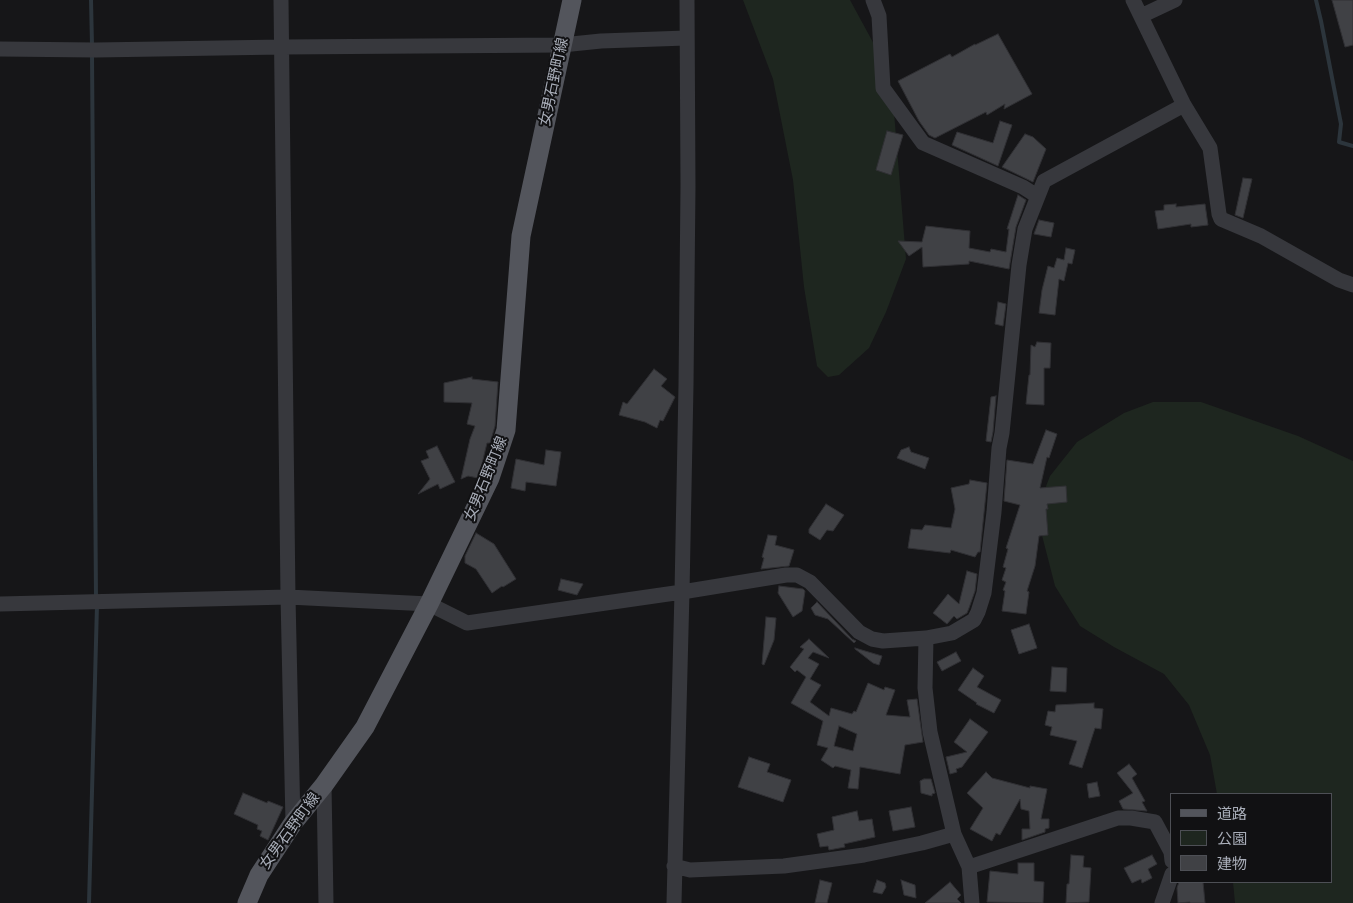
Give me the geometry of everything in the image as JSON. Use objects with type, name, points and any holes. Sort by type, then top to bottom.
[{"type":"main road","name":"女男石野町線","points":[[247,903],[259,874],[293,823],[324,785],[365,727],[429,604],[490,478],[506,430],[521,236],[572,0]]},
{"type":"street","points":[[282,0],[288,597],[293,823]]},
{"type":"street","points":[[674,903],[682,592],[688,186],[687,0]]},
{"type":"street","points":[[873,0],[879,16],[883,88],[924,143],[1023,187],[1037,196]]},
{"type":"street","points":[[1132,0],[1184,105],[1210,148],[1221,219],[1261,236],[1339,280],[1353,284]]},
{"type":"street","points":[[1141,16],[1175,0]]},
{"type":"street","points":[[0,49],[96,50],[562,45],[601,41],[686,38]]},
{"type":"street","points":[[0,604],[288,597],[429,604],[467,624],[786,575],[797,576],[810,582],[859,632],[872,639],[883,641],[926,638],[952,633],[974,620],[984,593],[1019,265],[1025,229],[1037,196],[1044,181],[1184,105]]},
{"type":"street","points":[[926,638],[925,688],[930,732],[954,834],[969,867],[972,903]]},
{"type":"street","points":[[324,785],[326,903]]},
{"type":"street","points":[[969,867],[1118,818],[1154,822],[1170,850]]},
{"type":"street","points":[[674,866],[690,870],[784,866],[864,855],[954,834]]},
{"type":"street","points":[[1162,903],[1170,880]]},
{"type":"green space","points":[[743,0],[850,0],[875,46],[894,112],[906,259],[886,312],[869,348],[839,375],[828,377],[817,366],[804,287],[793,180],[773,79]]},
{"type":"green space","points":[[1153,402],[1201,402],[1298,436],[1353,461],[1353,903],[1235,903],[1233,883],[1333,883],[1333,793],[1217,793],[1210,755],[1189,705],[1164,674],[1080,626],[1055,586],[1036,512],[1050,476],[1077,442],[1124,413]]},
{"type":"building","points":[[1332,0],[1353,0],[1353,45],[1345,47]]},
{"type":"building","points":[[998,34],[1032,94],[1004,109],[1005,104],[987,115],[986,112],[935,138],[929,135],[919,121],[898,81],[950,54],[952,57]]},
{"type":"building","points":[[1000,121],[1012,125],[998,166],[952,145],[957,132],[993,143]]},
{"type":"building","points":[[887,131],[903,135],[891,175],[876,170]]},
{"type":"building","points":[[1025,134],[1033,137],[1046,149],[1033,182],[1002,167]]},
{"type":"building","points":[[1243,178],[1252,179],[1243,218],[1235,215]]},
{"type":"building","points":[[1018,195],[1026,200],[1016,227],[1009,269],[969,261],[969,264],[923,267],[922,247],[909,256],[898,241],[922,242],[926,226],[970,231],[969,248],[990,252],[991,249],[1006,252],[1009,229],[1007,229]]},
{"type":"building","points":[[1176,204],[1176,207],[1205,204],[1208,225],[1191,227],[1191,224],[1158,229],[1155,211],[1164,210],[1164,205]]},
{"type":"building","points":[[1039,220],[1054,223],[1051,237],[1034,234]]},
{"type":"building","points":[[1066,248],[1075,250],[1072,264],[1068,263],[1064,281],[1059,279],[1055,315],[1039,313],[1048,266],[1054,268],[1057,258],[1064,260]]},
{"type":"building","points":[[998,302],[1006,304],[1003,326],[995,324]]},
{"type":"building","points":[[1037,342],[1051,343],[1050,368],[1044,368],[1044,405],[1026,404],[1030,375],[1031,345],[1035,347]]},
{"type":"building","points":[[654,369],[667,379],[661,386],[675,397],[663,421],[660,420],[657,428],[645,422],[619,415],[623,402],[627,404]]},
{"type":"building","points":[[472,377],[472,379],[498,382],[495,426],[490,443],[487,443],[478,478],[468,476],[461,479],[470,439],[475,426],[467,424],[472,403],[444,402],[444,383]]},
{"type":"building","points":[[996,396],[991,442],[986,441],[991,397]]},
{"type":"building","points":[[1046,430],[1057,434],[1049,458],[1047,457],[1040,488],[1066,486],[1067,502],[1047,504],[1048,535],[1039,536],[1035,566],[1027,591],[1029,592],[1026,614],[1002,611],[1005,591],[1003,590],[1006,582],[1002,580],[1006,568],[1003,567],[1008,549],[1006,548],[1020,505],[1004,501],[1007,460],[1033,464]]},
{"type":"building","points":[[437,446],[455,482],[440,489],[438,484],[418,494],[430,479],[421,461],[429,458],[426,451]]},
{"type":"building","points":[[909,447],[911,452],[929,458],[925,469],[897,458],[901,450]]},
{"type":"building","points":[[546,450],[561,452],[556,486],[526,482],[525,491],[511,488],[516,459],[544,465]]},
{"type":"building","points":[[970,480],[987,483],[980,552],[975,557],[951,550],[950,553],[908,548],[911,529],[922,530],[925,525],[951,528],[955,509],[951,488],[969,484]]},
{"type":"building","points":[[826,504],[844,515],[833,531],[827,530],[820,540],[809,533],[809,529]]},
{"type":"building","points":[[476,533],[494,544],[516,579],[492,593],[476,569],[465,563],[465,556]]},
{"type":"building","points":[[768,535],[777,536],[775,545],[794,550],[789,566],[761,569]]},
{"type":"building","points":[[967,571],[977,574],[975,591],[969,608],[967,613],[957,619],[954,616],[947,624],[933,613],[948,594],[959,604]]},
{"type":"building","points":[[561,579],[583,584],[577,595],[558,590]]},
{"type":"building","points":[[779,586],[803,589],[805,591],[802,611],[793,617],[778,593]]},
{"type":"building","points":[[817,602],[856,641],[854,643],[828,619],[815,615],[811,608]]},
{"type":"building","points":[[766,617],[776,618],[774,640],[764,665],[762,664]]},
{"type":"building","points":[[1029,624],[1037,648],[1019,654],[1011,630]]},
{"type":"building","points":[[809,639],[829,658],[813,652],[808,658],[819,664],[810,679],[821,685],[810,702],[829,716],[831,708],[852,714],[854,711],[856,712],[868,683],[884,690],[885,687],[895,690],[886,715],[910,717],[907,700],[917,699],[923,742],[905,745],[900,774],[860,767],[858,789],[848,788],[851,770],[835,766],[833,768],[821,760],[828,748],[817,745],[823,721],[791,703],[806,677],[797,670],[795,672],[790,667],[804,649],[800,647]],"holes":[[[839,726],[857,734],[853,751],[834,746]]]},
{"type":"building","points":[[855,648],[882,656],[879,665],[873,663]]},
{"type":"building","points":[[956,652],[961,661],[942,671],[937,662]]},
{"type":"building","points":[[1052,667],[1067,668],[1066,692],[1050,691]]},
{"type":"building","points":[[973,668],[984,676],[977,687],[1001,700],[994,713],[976,704],[958,690]]},
{"type":"building","points":[[1094,703],[1094,708],[1103,709],[1101,729],[1095,728],[1082,768],[1069,764],[1077,741],[1050,735],[1052,727],[1045,725],[1048,711],[1055,712],[1056,705]]},
{"type":"building","points":[[970,719],[988,732],[962,767],[956,769],[957,772],[950,774],[946,757],[967,752],[954,742]]},
{"type":"building","points":[[749,757],[770,764],[767,772],[791,780],[783,802],[738,787]]},
{"type":"building","points":[[1129,764],[1137,774],[1132,778],[1145,801],[1142,802],[1147,811],[1123,809],[1119,801],[1133,793],[1117,773]]},
{"type":"building","points":[[986,772],[992,778],[1030,788],[1030,786],[1047,789],[1041,819],[1049,819],[1049,828],[1045,829],[1045,832],[1022,840],[1022,829],[1030,829],[1029,811],[1021,809],[1020,799],[1000,835],[996,833],[992,841],[970,829],[983,808],[967,793]]},
{"type":"building","points":[[931,779],[935,793],[932,796],[921,793],[920,781]]},
{"type":"building","points":[[1097,782],[1100,796],[1089,798],[1087,784]]},
{"type":"building","points":[[243,793],[267,803],[268,801],[283,807],[268,840],[260,836],[262,831],[257,829],[258,825],[234,814]]},
{"type":"building","points":[[911,807],[915,827],[893,831],[889,811]]},
{"type":"building","points":[[857,811],[859,821],[872,819],[875,837],[844,844],[845,847],[829,850],[828,846],[820,847],[817,834],[834,830],[832,817]]},
{"type":"building","points":[[1071,855],[1084,856],[1083,867],[1091,868],[1089,902],[1066,903]]},
{"type":"building","points":[[1152,855],[1157,864],[1148,869],[1152,878],[1142,883],[1141,879],[1132,883],[1124,868]]},
{"type":"building","points":[[1018,863],[1034,863],[1034,881],[1044,882],[1043,903],[987,902],[990,871],[1018,874]]},
{"type":"building","points":[[820,880],[832,883],[827,903],[815,903]]},
{"type":"building","points":[[877,880],[885,883],[886,887],[882,894],[873,892]]},
{"type":"building","points":[[901,880],[915,885],[916,898],[904,895]]},
{"type":"building","points":[[950,882],[961,895],[957,899],[961,903],[925,903]]},
{"type":"building","points":[[1179,883],[1203,883],[1205,903],[1178,903]]},
{"type":"waterway","points":[[91,0],[92,45]]},
{"type":"waterway","points":[[1316,0],[1341,124],[1339,142],[1353,146]]},
{"type":"waterway","points":[[92,55],[96,598]]},
{"type":"waterway","points":[[89,903],[97,605]]}]
